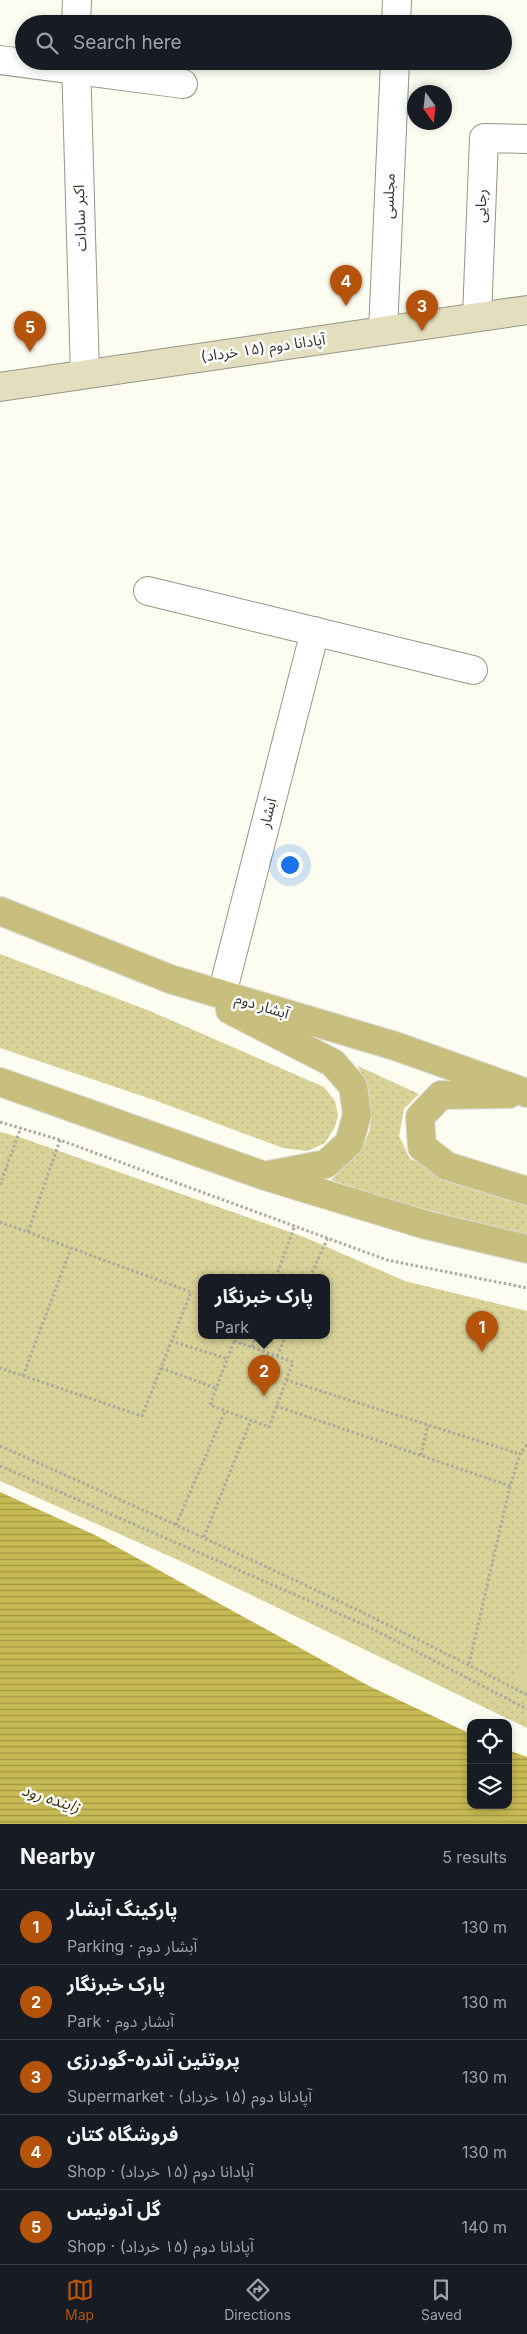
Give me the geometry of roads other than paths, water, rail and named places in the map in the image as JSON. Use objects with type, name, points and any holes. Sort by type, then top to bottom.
[{"type":"main road","name":"آپادانا دوم (۱۵ خرداد)","points":[[0,387],[527,310]]},
{"type":"main road","name":"آبشار دوم","points":[[0,911],[170,979],[395,1046],[526,1093]]},
{"type":"main road","points":[[170,979],[333,1063],[353,1086],[357,1115],[349,1143],[326,1164],[265,1176]]},
{"type":"main road","points":[[0,1082],[265,1176],[426,1225],[527,1249]]},
{"type":"main road","points":[[526,1093],[441,1095],[420,1117],[422,1147],[447,1166],[527,1191]]},
{"type":"street","points":[[76,15],[77,0]]},
{"type":"street","points":[[396,15],[397,0]]},
{"type":"street","points":[[0,60],[15,61]]},
{"type":"street","name":"اکبر سادات","points":[[76,70],[85,374]]},
{"type":"street","points":[[100,70],[183,84]]},
{"type":"street","name":"مجلسی","points":[[383,330],[395,70]]},
{"type":"street","name":"رجایی","points":[[477,317],[484,138],[527,139]]},
{"type":"street","points":[[148,591],[473,670]]},
{"type":"street","name":"آبشار","points":[[222,994],[314,632]]},
{"type":"water","name":"زاینده رود","points":[[0,1492],[97,1536],[369,1686],[467,1732],[467,1809],[512,1809],[512,1751],[527,1757],[527,1824],[0,1824]]},
{"type":"place","name":"فروشگاه کتان","points":[[346,306]]},
{"type":"place","name":"پروتئین آندره-گودرزی","points":[[422,331]]},
{"type":"place","name":"گل آدونیس","points":[[30,352]]},
{"type":"place","name":"پارکینگ آبشار","points":[[482,1352]]},
{"type":"place","name":"پارک خبرنگار","points":[[264,1396]]}]
